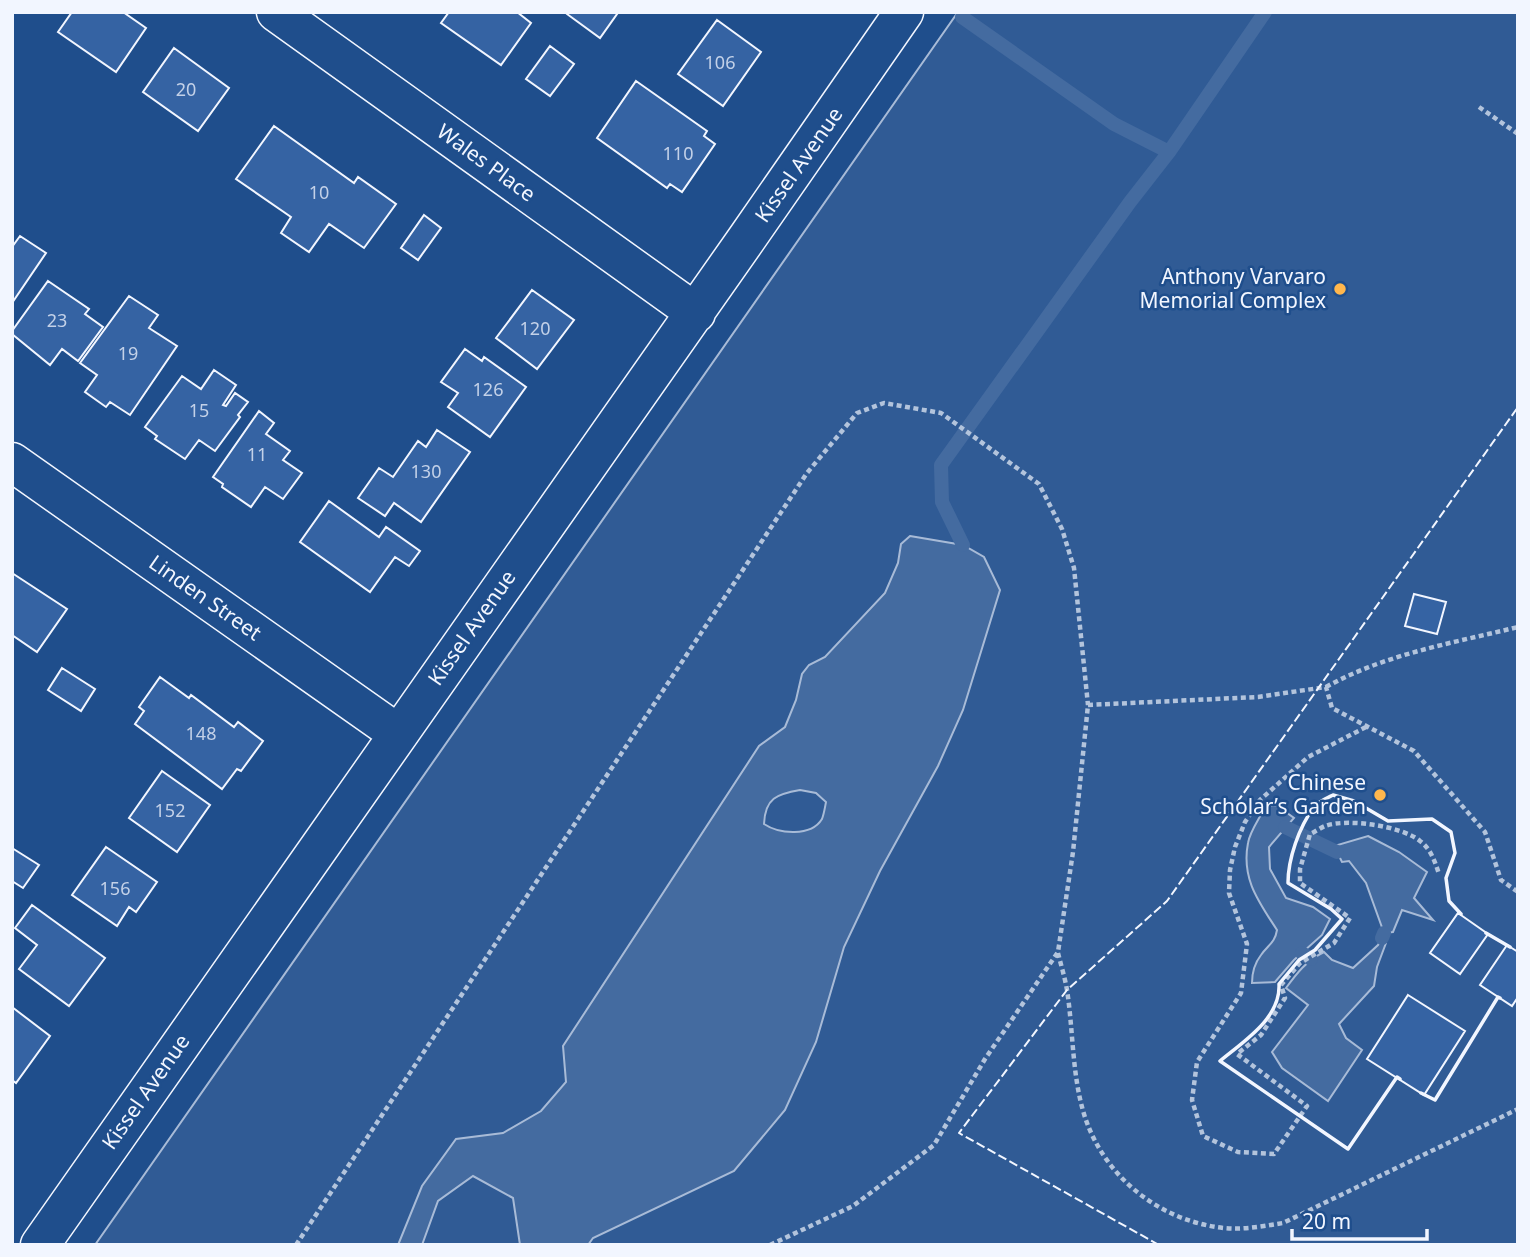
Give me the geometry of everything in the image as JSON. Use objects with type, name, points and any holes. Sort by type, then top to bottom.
[{"type":"street","name":"Wales Place","points":[[276,12],[696,313]]},
{"type":"street","name":"Kissel Avenue","points":[[40,1245],[397,733],[696,313],[904,12]]},
{"type":"street","name":"Linden Street","points":[[12,462],[397,733]]},
{"type":"path","points":[[1479,107],[1518,134]]},
{"type":"path","points":[[296,1245],[807,473],[857,413],[884,403],[941,413],[982,442],[1039,484],[1062,529],[1076,581],[1088,705],[1073,852],[1058,953],[1067,990],[1082,1107],[1091,1134],[1105,1159],[1124,1181],[1146,1200],[1171,1214],[1198,1224],[1255,1228],[1283,1223],[1518,1109]]},
{"type":"path","points":[[1088,705],[1258,697],[1326,687],[1352,672],[1407,654],[1518,627]]},
{"type":"path","points":[[1326,687],[1332,708],[1414,751],[1485,832],[1501,880],[1518,892]]},
{"type":"path","points":[[1367,727],[1308,757],[1260,800],[1245,821],[1235,846],[1229,893],[1247,944],[1241,993],[1197,1062],[1192,1100],[1203,1136],[1238,1152],[1274,1154],[1307,1107],[1237,1054],[1261,1035],[1285,998],[1281,985],[1300,963],[1334,943],[1350,918],[1300,883],[1300,869],[1310,834],[1326,825],[1350,823],[1376,825],[1403,833],[1421,841],[1433,856],[1439,874]]},
{"type":"path","points":[[770,1245],[853,1206],[934,1145],[985,1059],[1058,953]]},
{"type":"shaded area","points":[[958,12],[1518,12],[1518,1245],[95,1245]]},
{"type":"shaded area","points":[[910,536],[963,545],[984,557],[1000,590],[963,710],[938,766],[880,871],[844,947],[816,1042],[785,1110],[734,1171],[593,1238],[588,1245],[520,1245],[513,1198],[473,1176],[438,1201],[422,1245],[398,1245],[422,1186],[456,1139],[503,1133],[541,1111],[566,1082],[563,1046],[759,746],[785,727],[796,700],[802,674],[809,665],[825,657],[885,593],[898,563],[901,544]],"holes":[[[800,790],[816,793],[826,802],[822,819],[817,825],[803,831],[786,832],[764,824],[767,808],[779,796]]]},
{"type":"shaded area","points":[[1276,805],[1294,818],[1269,847],[1270,869],[1286,898],[1313,907],[1330,919],[1322,935],[1294,960],[1275,982],[1252,983],[1257,962],[1273,941],[1277,930],[1253,890],[1246,856],[1253,829],[1265,807]]},
{"type":"shaded area","points":[[1368,836],[1399,852],[1427,872],[1414,898],[1433,920],[1402,910],[1393,932],[1384,933],[1366,883],[1349,861],[1342,862],[1334,846]]},
{"type":"shaded area","points":[[1382,938],[1386,943],[1377,967],[1374,986],[1339,1024],[1346,1038],[1362,1050],[1328,1101],[1282,1068],[1272,1052],[1308,1005],[1286,988],[1307,963],[1324,952],[1332,960],[1353,968]]},
{"type":"building","points":[[72,12],[123,12],[146,28],[116,72],[58,32]]},
{"type":"building","points":[[449,12],[517,12],[531,23],[501,65],[441,23]]},
{"type":"building","points":[[567,14],[617,14],[600,38]]},
{"type":"building","points":[[717,20],[761,52],[723,106],[678,74]]},
{"type":"building","points":[[550,46],[574,64],[550,96],[526,79]]},
{"type":"building","points":[[174,48],[229,88],[198,131],[143,92]]},
{"type":"building","points":[[636,81],[707,131],[704,136],[715,144],[682,192],[670,184],[667,188],[597,138]]},
{"type":"building","points":[[274,126],[354,183],[358,177],[396,204],[364,248],[329,224],[309,252],[281,233],[291,217],[236,179]]},
{"type":"building","points":[[424,215],[441,228],[418,260],[401,248]]},
{"type":"building","points":[[20,236],[46,253],[12,303],[12,247]]},
{"type":"building","points":[[48,281],[89,309],[85,314],[103,327],[78,361],[62,349],[50,365],[12,334]]},
{"type":"building","points":[[532,290],[574,320],[537,369],[496,338]]},
{"type":"building","points":[[129,296],[158,315],[149,328],[177,346],[130,415],[110,402],[106,407],[85,392],[97,375],[80,363]]},
{"type":"building","points":[[465,349],[482,361],[484,357],[526,387],[490,437],[448,407],[458,393],[441,382]]},
{"type":"building","points":[[214,370],[236,385],[223,405],[226,406],[235,393],[248,402],[215,451],[199,440],[185,459],[155,439],[157,436],[145,427],[182,376],[201,389]]},
{"type":"building","points":[[259,411],[274,423],[266,434],[290,451],[283,460],[302,473],[283,499],[265,487],[251,507],[222,487],[223,484],[213,477]]},
{"type":"building","points":[[437,430],[470,452],[421,522],[394,503],[385,516],[358,498],[379,468],[393,477],[418,441],[426,447]]},
{"type":"building","points":[[329,501],[379,537],[386,527],[420,551],[409,566],[395,557],[370,592],[300,542]]},
{"type":"building","points":[[12,573],[67,609],[37,652],[12,635]]},
{"type":"building","points":[[1414,594],[1446,602],[1437,634],[1405,626]]},
{"type":"building","points":[[62,668],[95,689],[81,711],[48,690]]},
{"type":"building","points":[[160,677],[189,698],[191,695],[234,727],[238,722],[263,741],[241,771],[237,769],[222,789],[135,724],[144,711],[139,707]]},
{"type":"building","points":[[162,771],[210,805],[177,852],[129,818]]},
{"type":"building","points":[[106,847],[157,882],[136,912],[129,907],[117,926],[72,895]]},
{"type":"building","points":[[12,848],[39,865],[23,888],[12,881]]},
{"type":"building","points":[[32,905],[105,958],[69,1006],[19,969],[37,945],[15,928]]},
{"type":"building","points":[[1458,913],[1488,934],[1460,974],[1430,953]]},
{"type":"building","points":[[1507,945],[1518,952],[1518,997],[1512,1006],[1480,985]]},
{"type":"building","points":[[1408,995],[1465,1031],[1424,1095],[1367,1059]]},
{"type":"building","points":[[12,1007],[50,1036],[16,1083],[12,1080]]},
{"type":"waterway","points":[[963,545],[942,502],[941,465],[1169,152],[1265,12]]},
{"type":"waterway","points":[[962,17],[1114,124],[1169,152]]},
{"type":"waterway","points":[[1285,827],[1337,852]]},
{"type":"waterway","points":[[1382,938],[1384,933]]},
{"type":"waterway","points":[[1302,953],[1311,959]]},
{"type":"fence","points":[[1159,1245],[959,1133],[1067,990],[1167,901],[1518,407]]},
{"type":"wall","points":[[1400,1079],[1397,1077],[1348,1149],[1220,1061],[1250,1037],[1268,1018],[1278,996],[1279,984],[1299,960],[1315,950],[1342,919],[1331,909],[1288,883],[1295,844],[1314,807],[1333,795],[1354,801],[1388,821],[1432,819],[1451,832],[1455,853],[1446,878],[1449,901],[1461,914]]},
{"type":"wall","points":[[1486,933],[1510,947]]},
{"type":"wall","points":[[1421,1093],[1435,1100],[1498,997],[1500,998]]},
{"type":"place","name":"Anthony Varvaro Memorial Complex","points":[[1340,289]]},
{"type":"place","name":"Chinese Scholar’s Garden","points":[[1380,795]]}]
